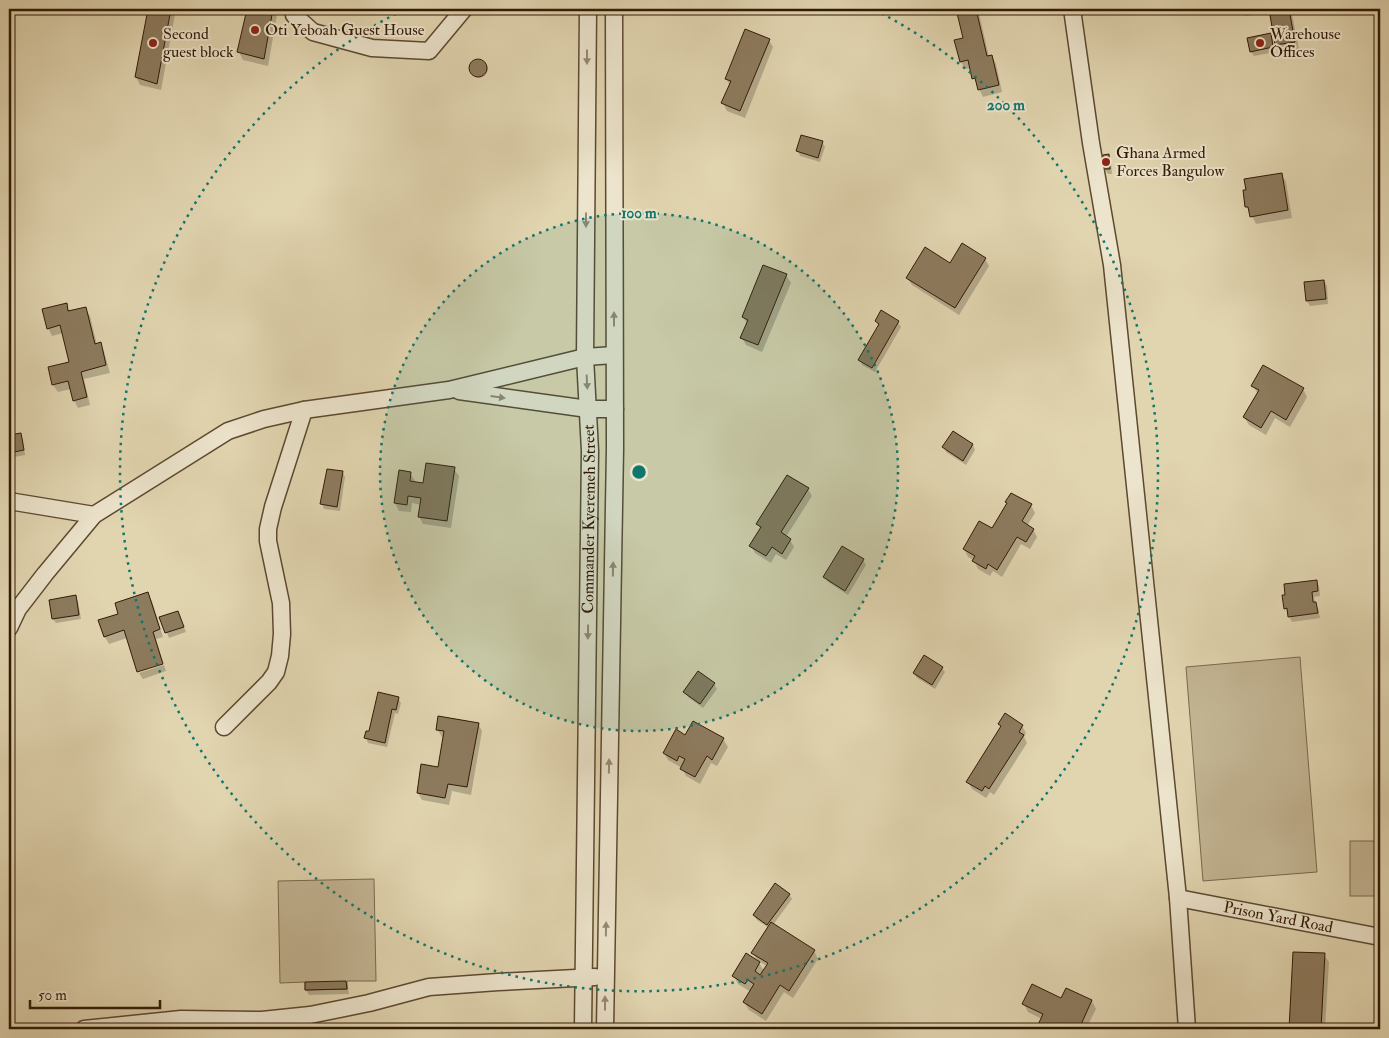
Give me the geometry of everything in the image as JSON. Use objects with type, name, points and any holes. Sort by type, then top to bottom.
[{"type":"street","points":[[294,9],[294,15],[313,32],[372,48],[429,51],[464,9]]},
{"type":"street","name":"Commander Kyeremeh Street","points":[[583,1029],[590,451],[586,357],[588,9]]},
{"type":"street","name":"Commander Kyeremeh Street","points":[[605,1029],[614,409],[614,9]]},
{"type":"street","points":[[1072,9],[1091,143],[1112,265],[1178,898],[1187,1029]]},
{"type":"street","points":[[9,628],[18,609],[94,515],[228,431],[264,419],[304,410],[449,390],[586,357],[614,355]]},
{"type":"street","points":[[449,390],[588,409],[614,409]]},
{"type":"street","points":[[224,727],[269,682],[276,672],[282,634],[281,604],[268,541],[268,529],[273,507],[304,410]]},
{"type":"street","points":[[9,501],[94,515]]},
{"type":"street","name":"Prison Yard Road","points":[[1178,898],[1380,937]]},
{"type":"street","points":[[84,1029],[181,1019],[262,1020],[310,1015],[369,1003],[429,987],[606,977]]},
{"type":"shaded area","points":[[1300,657],[1317,872],[1203,881],[1186,667]]},
{"type":"shaded area","points":[[1350,841],[1380,841],[1380,896],[1350,896]]},
{"type":"shaded area","points":[[374,879],[376,981],[347,981],[347,989],[305,990],[305,982],[280,983],[278,881]]},
{"type":"building","name":"Second guest block","points":[[148,9],[171,9],[157,84],[135,77]]},
{"type":"building","name":"Oti Yeboah Guest House","points":[[247,9],[273,9],[264,59],[237,52]]},
{"type":"building","points":[[956,9],[976,9],[987,56],[992,55],[999,85],[978,90],[975,78],[972,79],[968,60],[960,62],[954,40],[963,38]]},
{"type":"building","points":[[1269,9],[1289,9],[1295,42],[1275,45]]},
{"type":"building","points":[[745,29],[770,39],[740,111],[721,103],[731,81],[725,79]]},
{"type":"building","name":"Warehouse Offices","points":[[1271,33],[1273,47],[1250,52],[1247,38]]},
{"type":"building","points":[[474,59],[482,59],[487,64],[485,75],[474,77],[469,72],[469,64]]},
{"type":"building","points":[[801,135],[823,141],[818,158],[796,151]]},
{"type":"building","name":"Ghana Armed Forces Bangulow","points":[[1109,154],[1110,169],[1104,169],[1103,155]]},
{"type":"building","points":[[1282,173],[1288,210],[1250,217],[1248,207],[1245,207],[1243,190],[1246,190],[1244,179]]},
{"type":"building","points":[[962,243],[986,258],[955,308],[906,278],[925,247],[950,263]]},
{"type":"building","points":[[763,265],[787,274],[758,345],[740,338],[748,320],[742,317]]},
{"type":"building","points":[[1324,280],[1326,299],[1306,301],[1304,282]]},
{"type":"building","points":[[67,303],[68,311],[86,307],[95,344],[101,342],[106,365],[81,372],[87,397],[73,401],[68,381],[52,385],[48,367],[69,362],[60,325],[47,329],[42,309]]},
{"type":"building","points":[[881,310],[899,321],[872,368],[858,360],[879,324],[875,321]]},
{"type":"building","points":[[1263,365],[1304,388],[1286,420],[1271,411],[1261,428],[1243,417],[1259,390],[1251,386]]},
{"type":"building","points":[[953,431],[973,444],[963,461],[942,447]]},
{"type":"building","points":[[21,433],[24,450],[9,453],[9,435]]},
{"type":"building","points":[[426,463],[455,467],[447,521],[418,517],[421,498],[408,496],[407,505],[394,503],[399,470],[411,472],[410,481],[423,483]]},
{"type":"building","points":[[327,469],[343,471],[337,507],[320,504]]},
{"type":"building","points":[[787,475],[809,488],[781,532],[791,539],[782,554],[772,547],[766,556],[749,546],[761,527],[756,524]]},
{"type":"building","points":[[1011,493],[1032,504],[1022,521],[1034,529],[1026,542],[1017,537],[997,570],[988,564],[986,569],[972,561],[975,556],[963,549],[979,521],[992,528]]},
{"type":"building","points":[[842,546],[864,559],[845,591],[823,577]]},
{"type":"building","points":[[1317,580],[1318,591],[1312,592],[1313,602],[1316,602],[1318,613],[1288,617],[1287,608],[1284,609],[1282,595],[1285,595],[1284,584]]},
{"type":"building","points":[[148,592],[160,629],[153,632],[163,664],[137,672],[124,630],[104,637],[98,620],[118,614],[115,603]]},
{"type":"building","points":[[76,595],[79,615],[52,619],[49,600]]},
{"type":"building","points":[[178,611],[184,627],[165,633],[159,617]]},
{"type":"building","points":[[924,655],[943,667],[932,685],[913,673]]},
{"type":"building","points":[[698,671],[715,683],[700,704],[683,692]]},
{"type":"building","points":[[378,692],[399,697],[396,710],[392,709],[385,743],[364,738],[366,731],[369,731]]},
{"type":"building","points":[[1005,713],[1023,725],[1019,732],[1024,735],[989,789],[985,786],[982,791],[966,782],[1001,726],[998,724]]},
{"type":"building","points":[[438,716],[479,723],[467,787],[448,784],[445,798],[417,793],[421,764],[438,767],[444,731],[436,730]]},
{"type":"building","points":[[693,721],[724,738],[712,760],[707,756],[695,777],[680,769],[685,759],[679,756],[677,761],[663,753],[676,729],[685,735]]},
{"type":"building","points":[[775,883],[790,894],[767,925],[753,915]]},
{"type":"building","points":[[771,922],[815,950],[789,991],[780,985],[762,1014],[743,1002],[754,984],[748,980],[745,984],[732,976],[746,953],[760,962],[755,971],[760,975],[768,963],[751,953]]},
{"type":"building","points":[[1293,952],[1325,953],[1321,1029],[1289,1029]]},
{"type":"building","points":[[346,981],[347,989],[305,990],[305,982]]},
{"type":"building","points":[[1032,984],[1061,998],[1066,988],[1092,1000],[1079,1029],[1036,1029],[1043,1014],[1022,1004]]},
{"type":"place","name":"Oti Yeboah Guest House","points":[[255,30]]},
{"type":"place","name":"Second guest block","points":[[153,43]]},
{"type":"place","name":"Warehouse Offices","points":[[1260,43]]},
{"type":"place","name":"Ghana Armed Forces Bangulow","points":[[1106,162]]}]
